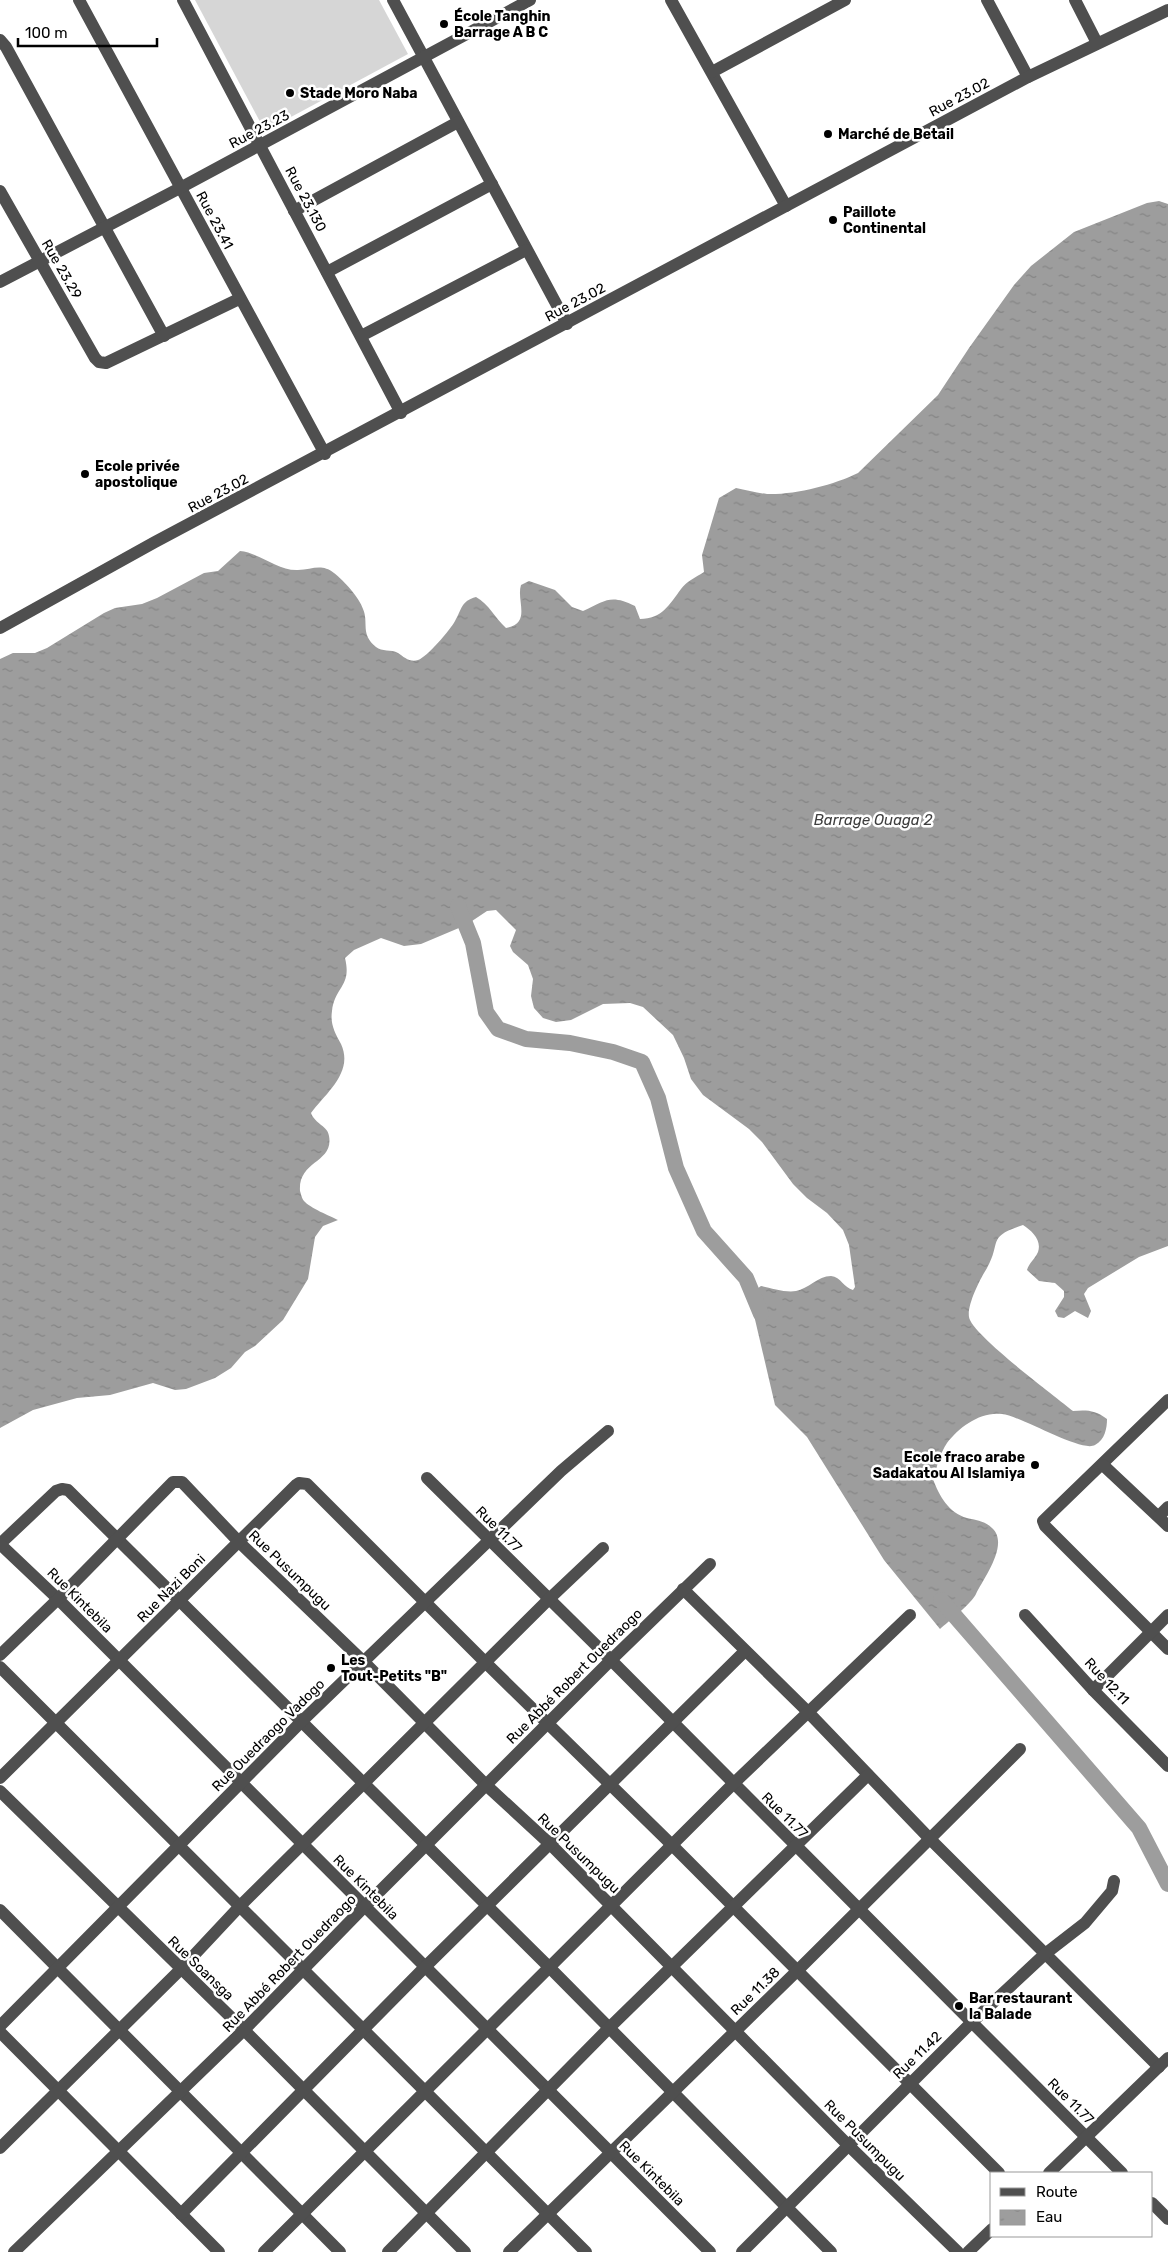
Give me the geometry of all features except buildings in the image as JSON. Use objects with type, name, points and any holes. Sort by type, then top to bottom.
[{"type":"street","name":"Rue 23.41","points":[[79,0],[324,454]]},
{"type":"street","name":"Rue 23.130","points":[[183,0],[402,413]]},
{"type":"street","points":[[392,0],[567,324]]},
{"type":"street","name":"Rue 23.23","points":[[0,282],[180,188],[530,0]]},
{"type":"street","points":[[712,72],[845,0]]},
{"type":"street","points":[[987,0],[1028,77]]},
{"type":"street","points":[[1075,0],[1097,43]]},
{"type":"street","points":[[675,1],[786,206]]},
{"type":"street","name":"Rue 23.02","points":[[0,628],[155,542],[402,413],[1028,77],[1168,10]]},
{"type":"street","points":[[0,40],[6,47],[164,336],[240,299]]},
{"type":"street","points":[[294,210],[458,122]]},
{"type":"street","points":[[327,272],[492,184]]},
{"type":"street","name":"Rue 23.29","points":[[1,196],[98,362],[106,363],[164,336]]},
{"type":"street","points":[[361,336],[526,250]]},
{"type":"street","points":[[1168,1400],[1103,1465],[1044,1518],[1044,1524],[1168,1649]]},
{"type":"street","name":"Rue Ouedraogo Vadogo","points":[[0,2026],[301,1722],[561,1471],[608,1431]]},
{"type":"street","points":[[1103,1465],[1163,1511],[1168,1526]]},
{"type":"street","name":"Rue 11.77","points":[[427,1478],[1121,2172]]},
{"type":"street","name":"Rue Pusumpugu","points":[[117,1539],[176,1481],[182,1482],[239,1542],[364,1662],[486,1785],[550,1844],[848,2146],[958,2252]]},
{"type":"street","name":"Rue Nazi Boni","points":[[0,1778],[299,1483],[307,1484],[425,1602]]},
{"type":"street","points":[[0,1544],[56,1491],[62,1488],[68,1490],[488,1906],[831,2252]]},
{"type":"street","points":[[0,1655],[117,1539]]},
{"type":"street","name":"Rue Kintebila","points":[[0,1544],[58,1599],[710,2252]]},
{"type":"street","points":[[0,2148],[181,1969],[240,1906],[548,1600],[603,1548]]},
{"type":"street","name":"Rue Abbé Robert Ouedraogo","points":[[14,2252],[118,2150],[182,2092],[548,1722],[710,1564]]},
{"type":"street","points":[[683,1589],[807,1711],[930,1839],[1045,1954],[1163,2062],[1050,2172]]},
{"type":"street","points":[[425,1602],[611,1784],[998,2172]]},
{"type":"street","points":[[264,2252],[489,2030],[610,1905],[673,1846],[807,1711],[910,1615]]},
{"type":"street","name":"Rue 12.11","points":[[1025,1615],[1093,1690],[1168,1766]]},
{"type":"street","points":[[1093,1690],[1168,1615]]},
{"type":"street","points":[[181,2214],[426,1967],[745,1651]]},
{"type":"street","points":[[0,1667],[427,2091],[586,2252]]},
{"type":"street","name":"Rue 11.38","points":[[510,2252],[1020,1749]]},
{"type":"street","points":[[388,2252],[609,2028],[868,1775]]},
{"type":"street","name":"Rue Soansga","points":[[0,1791],[244,2030],[464,2252]]},
{"type":"street","name":"Rue 11.42","points":[[742,2252],[971,2023],[1045,1954],[1085,1923],[1112,1891],[1114,1881]]},
{"type":"street","points":[[0,1910],[340,2252]]},
{"type":"street","points":[[0,2032],[219,2252]]},
{"type":"street","points":[[1153,2204],[1168,2219]]},
{"type":"street","points":[[968,2252],[990,2230]]},
{"type":"shaded area","name":"Stade Moro Naba","points":[[195,0],[379,0],[408,54],[265,131]]},
{"type":"water","name":"Barrage Ouaga 2","points":[[1159,201],[1168,204],[1168,1246],[1139,1257],[1088,1288],[1084,1294],[1091,1311],[1088,1318],[1075,1311],[1064,1318],[1058,1317],[1055,1311],[1064,1297],[1064,1291],[1055,1283],[1039,1281],[1027,1270],[1039,1248],[1033,1233],[1023,1225],[1011,1229],[999,1237],[972,1299],[969,1317],[973,1325],[998,1351],[1073,1411],[1095,1412],[1107,1419],[1107,1422],[1105,1434],[1101,1440],[1095,1445],[1088,1446],[1064,1439],[1011,1416],[1002,1414],[986,1415],[964,1426],[947,1443],[933,1479],[938,1492],[955,1512],[961,1516],[986,1524],[997,1535],[997,1552],[974,1598],[940,1629],[884,1560],[807,1437],[775,1405],[750,1298],[754,1291],[761,1286],[783,1291],[796,1291],[822,1278],[831,1276],[837,1278],[853,1290],[855,1287],[849,1245],[843,1230],[827,1213],[807,1198],[793,1184],[762,1142],[749,1129],[703,1095],[691,1079],[673,1035],[643,1007],[630,1003],[603,1004],[571,1020],[556,1022],[543,1018],[534,1008],[531,996],[533,979],[528,965],[513,952],[510,946],[516,930],[496,910],[487,911],[466,925],[421,944],[404,946],[381,938],[354,950],[345,958],[347,968],[345,981],[336,996],[332,1016],[334,1028],[344,1054],[344,1064],[331,1090],[311,1113],[328,1133],[329,1145],[326,1152],[304,1173],[300,1191],[307,1204],[338,1220],[323,1226],[315,1237],[308,1279],[283,1320],[255,1346],[245,1352],[231,1368],[215,1378],[186,1389],[175,1390],[153,1383],[110,1395],[77,1398],[33,1410],[0,1428],[0,659],[13,653],[35,653],[47,648],[115,608],[142,604],[204,573],[218,571],[240,551],[247,552],[291,570],[325,568],[334,573],[351,590],[361,604],[365,614],[366,633],[371,642],[378,649],[398,653],[412,661],[422,658],[438,643],[452,625],[465,603],[476,597],[488,607],[506,628],[514,625],[521,616],[521,585],[529,581],[555,590],[572,607],[583,611],[603,601],[614,599],[635,606],[640,619],[654,617],[669,606],[686,584],[704,572],[702,555],[719,498],[736,488],[767,494],[801,491],[858,473],[938,395],[1014,285],[1031,266],[1074,232],[1147,203]]},
{"type":"waterway","points":[[458,906],[473,943],[486,1012],[498,1029],[526,1039],[570,1043],[613,1052],[642,1062],[658,1098],[676,1168],[704,1231],[746,1278],[761,1314]]},
{"type":"waterway","points":[[941,1600],[1139,1828],[1168,1884]]},
{"type":"place","name":"École Tanghin Barrage A B C","points":[[444,24]]},
{"type":"place","name":"Stade Moro Naba","points":[[290,93]]},
{"type":"place","name":"Marché de Betail","points":[[828,134]]},
{"type":"place","name":"Paillote Continental","points":[[833,220]]},
{"type":"place","name":"Ecole privée apostolique","points":[[85,474]]},
{"type":"place","name":"Ecole fraco arabe Sadakatou Al Islamiya","points":[[1035,1465]]},
{"type":"place","name":"Les Tout-Petits \"B\"","points":[[331,1668]]},
{"type":"place","name":"Bar restaurant la Balade","points":[[959,2006]]}]
